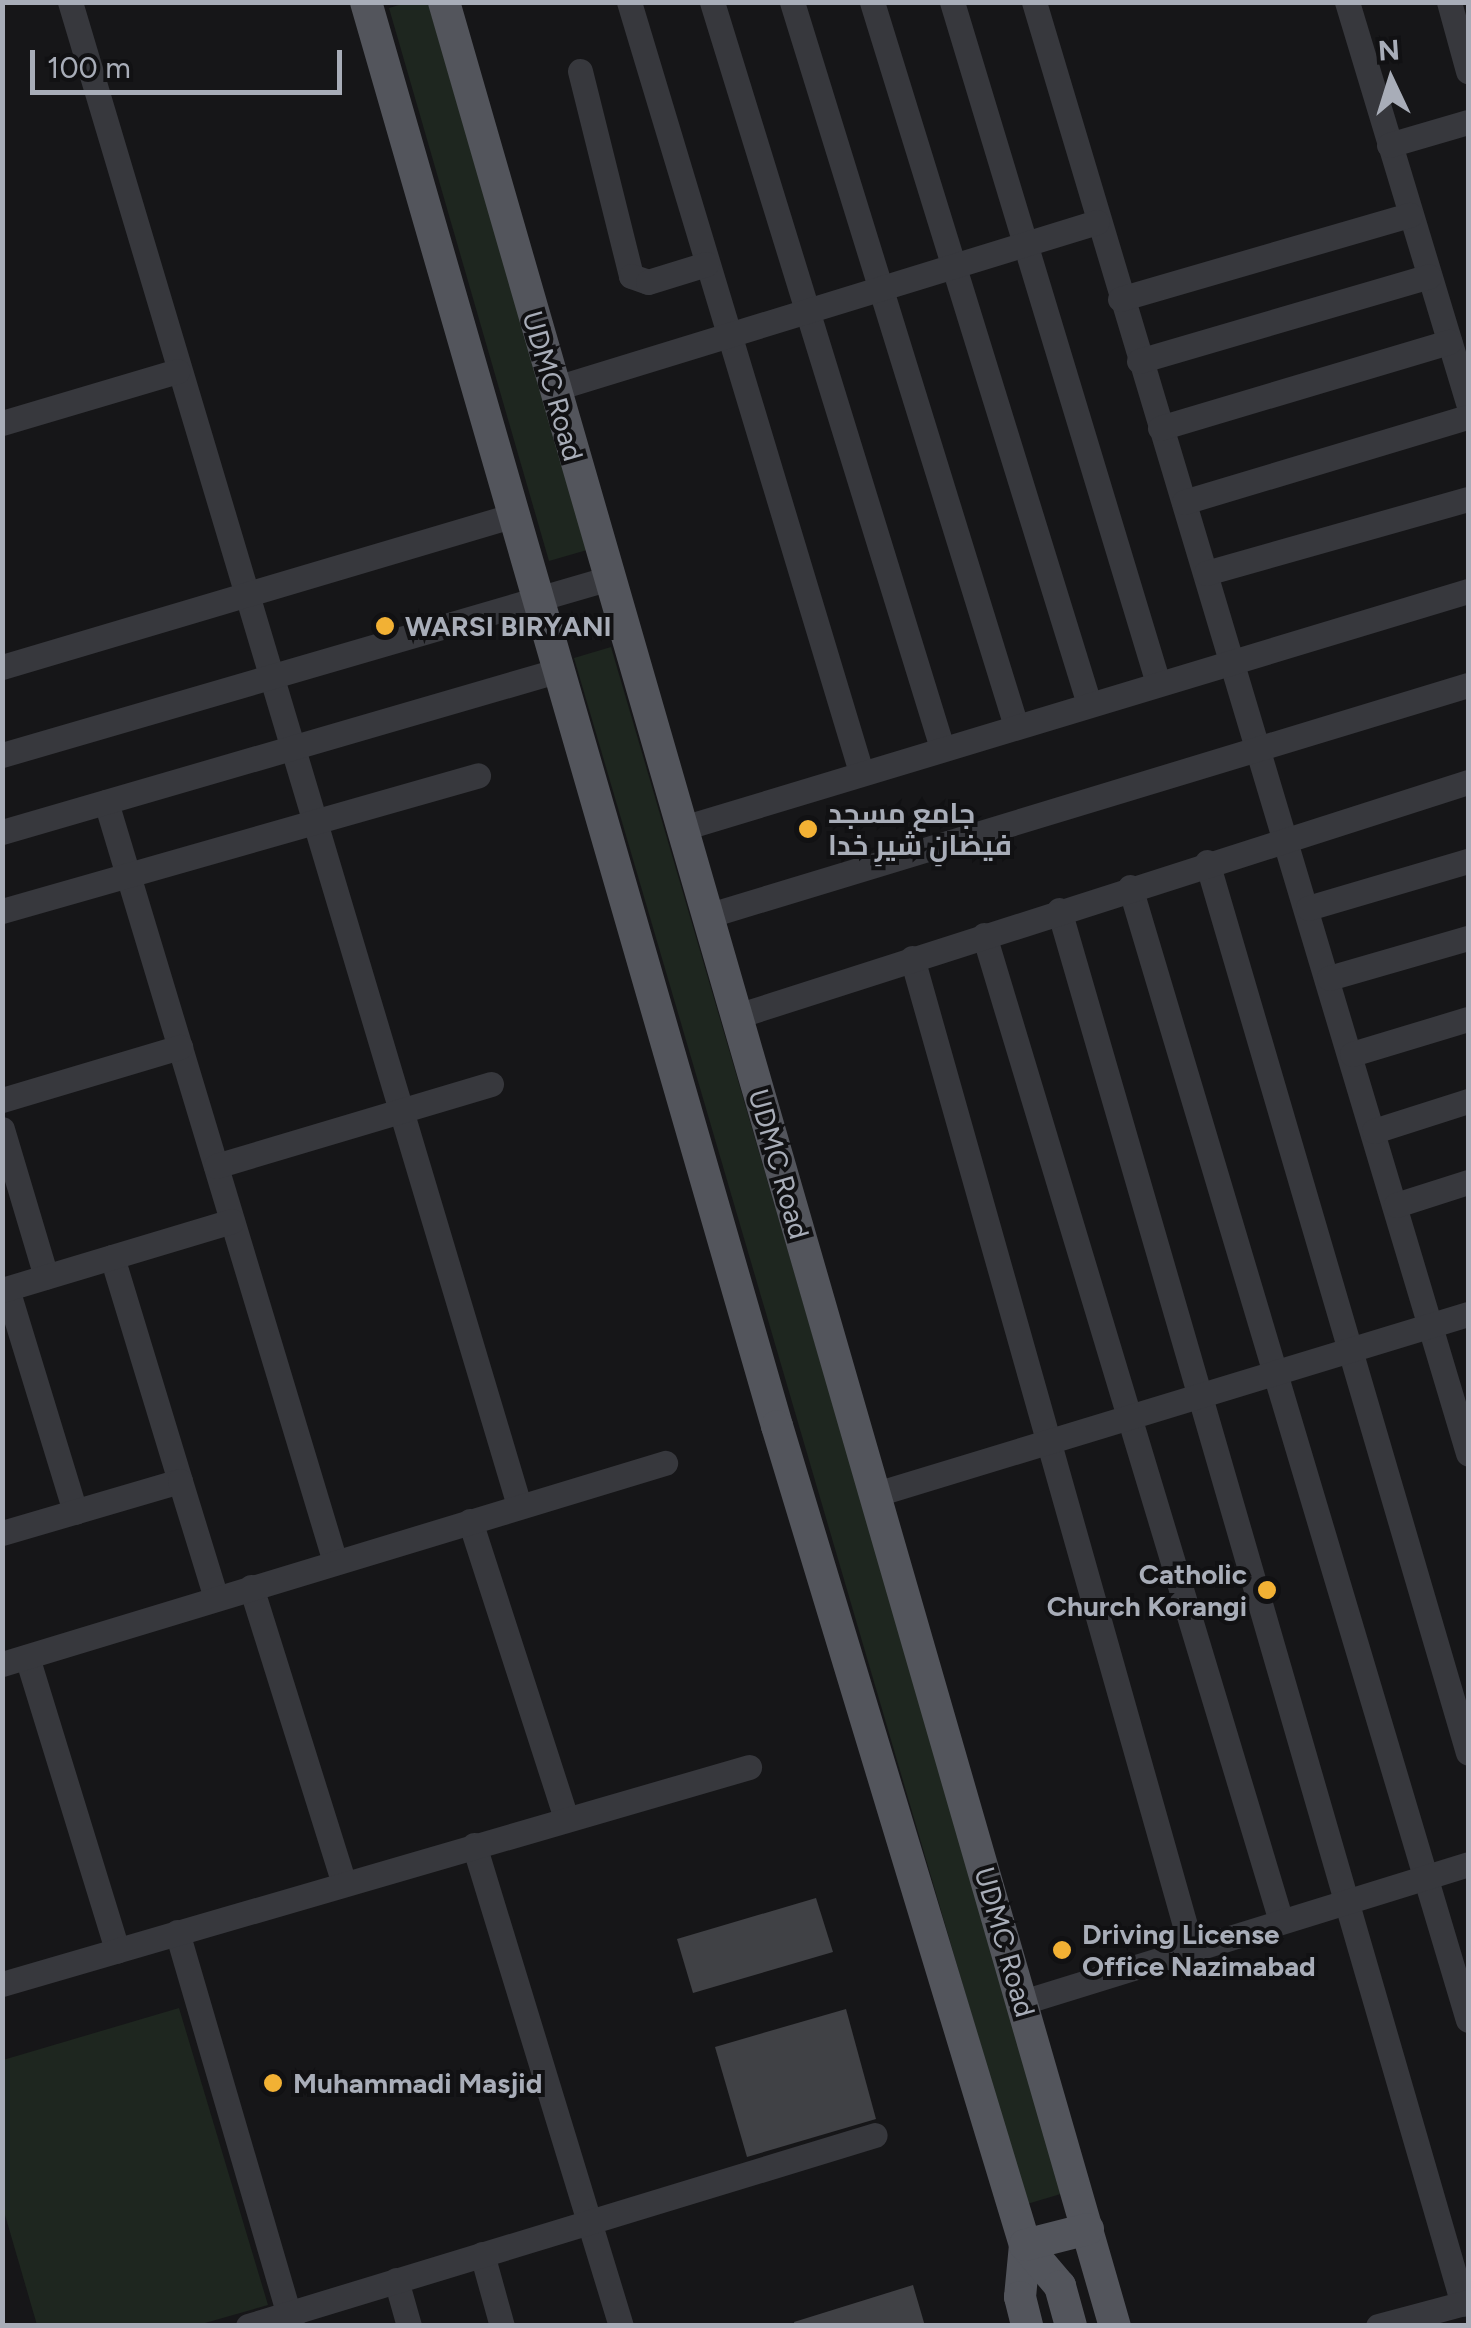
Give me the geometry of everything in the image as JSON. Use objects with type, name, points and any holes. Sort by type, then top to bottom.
[{"type":"main road","points":[[366,2],[556,672],[1026,2246],[1021,2316]]},
{"type":"main road","name":"UDMC Road","points":[[444,2],[1115,2326]]},
{"type":"main road","points":[[1026,2246],[1088,2229]]},
{"type":"main road","points":[[1026,2246],[1060,2286],[1071,2326]]},
{"type":"street","points":[[70,2],[243,596],[519,1505]]},
{"type":"street","points":[[628,2],[861,772]]},
{"type":"street","points":[[712,2],[804,312],[942,748]]},
{"type":"street","points":[[792,2],[1016,726]]},
{"type":"street","points":[[872,2],[1089,704]]},
{"type":"street","points":[[952,2],[1022,245],[1158,683]]},
{"type":"street","points":[[1034,2],[1230,661],[1261,747],[1468,1453]]},
{"type":"street","points":[[1347,2],[1468,403]]},
{"type":"street","points":[[1449,2],[1468,71]]},
{"type":"street","points":[[580,71],[632,276],[648,282],[706,264]]},
{"type":"street","points":[[1389,146],[1468,122]]},
{"type":"street","points":[[1120,299],[1410,214]]},
{"type":"street","points":[[554,390],[1097,222]]},
{"type":"street","points":[[1139,361],[1429,276]]},
{"type":"street","points":[[1160,428],[1450,342]]},
{"type":"street","points":[[2,423],[177,372]]},
{"type":"street","points":[[1184,502],[1468,418]]},
{"type":"street","points":[[1206,573],[1468,499]]},
{"type":"street","points":[[2,667],[512,516]]},
{"type":"street","points":[[2,755],[610,578]]},
{"type":"street","points":[[683,828],[1468,591]]},
{"type":"street","points":[[2,832],[556,672]]},
{"type":"street","points":[[710,915],[1468,685]]},
{"type":"street","points":[[2,911],[478,775]]},
{"type":"street","points":[[737,1016],[1287,836],[1468,782]]},
{"type":"street","points":[[106,802],[335,1562]]},
{"type":"street","points":[[1308,908],[1468,860]]},
{"type":"street","points":[[1207,862],[1468,1754]]},
{"type":"street","points":[[1130,887],[1468,2020]]},
{"type":"street","points":[[1059,910],[1466,2303],[1378,2326]]},
{"type":"street","points":[[984,935],[1133,1415],[1280,1920]]},
{"type":"street","points":[[1329,978],[1468,938]]},
{"type":"street","points":[[912,958],[1192,1950]]},
{"type":"street","points":[[1352,1054],[1468,1019]]},
{"type":"street","points":[[2,1100],[180,1048]]},
{"type":"street","points":[[216,1166],[492,1084]]},
{"type":"street","points":[[1374,1131],[1468,1101]]},
{"type":"street","points":[[2,1129],[46,1277]]},
{"type":"street","points":[[1396,1205],[1468,1182]]},
{"type":"street","points":[[75,1512],[5,1290],[232,1221]]},
{"type":"street","points":[[112,1258],[216,1598]]},
{"type":"street","points":[[874,1496],[1468,1314]]},
{"type":"street","points":[[117,1950],[15,1661],[665,1463]]},
{"type":"street","points":[[2,1533],[180,1480]]},
{"type":"street","points":[[470,1521],[566,1818]]},
{"type":"street","points":[[252,1588],[344,1883]]},
{"type":"street","points":[[2,1984],[749,1767]]},
{"type":"street","points":[[474,1845],[621,2326]]},
{"type":"street","points":[[1023,2002],[1468,1864]]},
{"type":"street","points":[[177,1932],[290,2319]]},
{"type":"street","points":[[248,2326],[290,2319],[396,2280],[875,2135]]},
{"type":"street","points":[[482,2254],[502,2326]]},
{"type":"street","points":[[396,2280],[409,2326]]},
{"type":"shaded area","points":[[428,3],[587,550],[549,561],[389,8]]},
{"type":"shaded area","points":[[611,647],[1064,2193],[1027,2204],[574,658]]},
{"type":"shaded area","points":[[179,2008],[268,2305],[198,2325],[37,2325],[3,2208],[3,2060]]},
{"type":"building","points":[[816,1898],[833,1952],[693,1993],[677,1939]]},
{"type":"building","points":[[846,2009],[876,2119],[747,2157],[715,2047]]},
{"type":"building","points":[[913,2285],[925,2326],[795,2326],[794,2322]]},
{"type":"place","name":"WARSI BIRYANI","points":[[385,626]]},
{"type":"place","name":"جامع مسجد فیضانِ شیرِ خدا","points":[[808,829]]},
{"type":"place","name":"Catholic Church Korangi","points":[[1267,1590]]},
{"type":"place","name":"Driving License Office Nazimabad","points":[[1062,1950]]},
{"type":"place","name":"Muhammadi Masjid","points":[[273,2083]]}]
